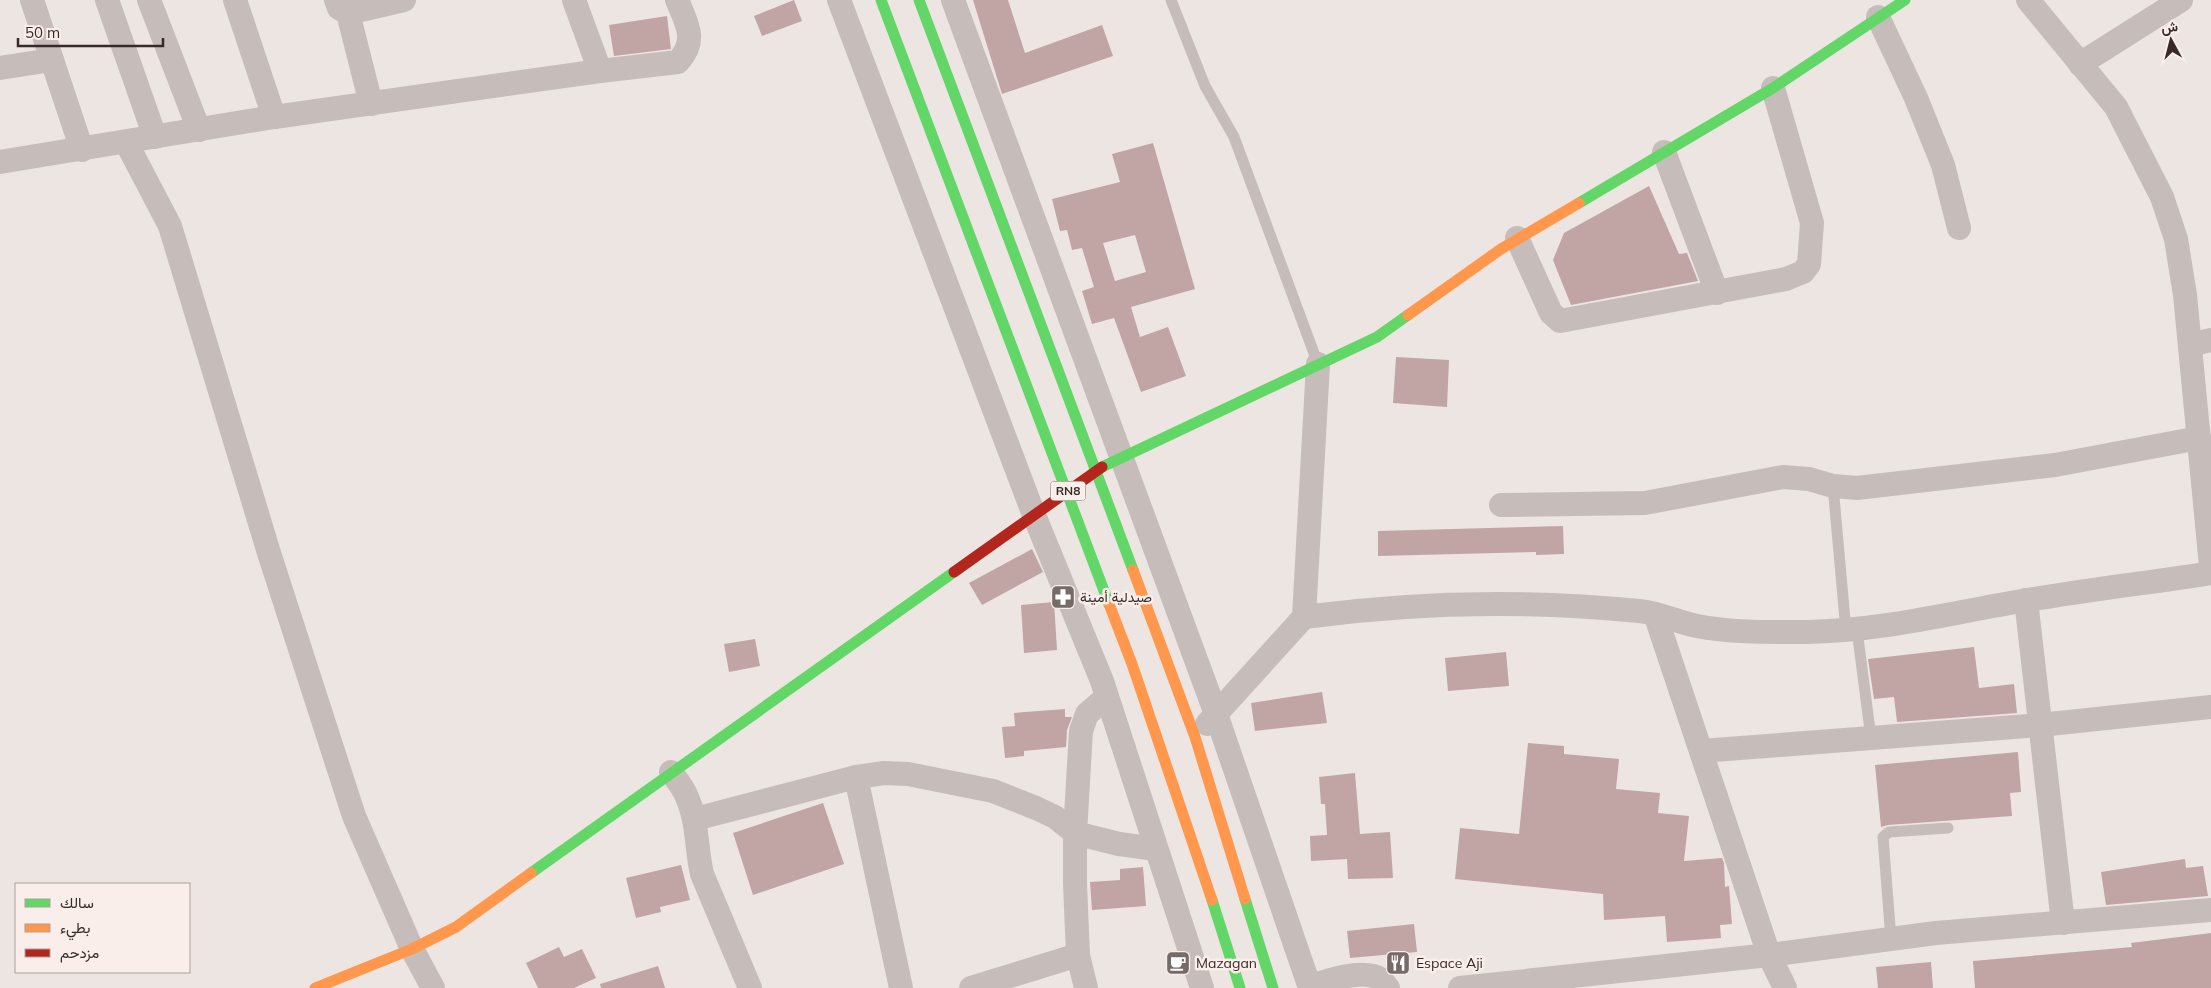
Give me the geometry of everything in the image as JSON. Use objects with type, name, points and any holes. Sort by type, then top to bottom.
[{"type":"main road","name":"RN8","points":[[881,0],[1132,664],[1193,842],[1240,988]]},
{"type":"main road","name":"RN8","points":[[919,0],[1097,470],[1195,737],[1273,988]]},
{"type":"main road","points":[[315,988],[412,949],[456,927],[1097,470],[1377,336],[1518,238],[1773,88],[1905,0]]},
{"type":"street","points":[[32,0],[82,150]]},
{"type":"street","points":[[107,0],[155,137]]},
{"type":"street","points":[[149,0],[199,130]]},
{"type":"street","points":[[235,0],[274,117]]},
{"type":"street","points":[[371,104],[342,7],[404,0]]},
{"type":"street","points":[[574,0],[600,71]]},
{"type":"street","points":[[0,162],[274,117],[600,71],[678,62],[690,44],[690,32],[677,0]]},
{"type":"street","points":[[839,0],[1034,515],[1107,697],[1202,988]]},
{"type":"street","points":[[953,0],[1216,714],[1310,987],[1337,978],[1365,975],[1379,978],[1388,988]]},
{"type":"street","points":[[2028,0],[2116,107],[2162,197],[2176,240],[2200,342],[2199,438],[2211,566]]},
{"type":"street","points":[[2080,64],[2181,0]]},
{"type":"street","points":[[1878,17],[1916,98],[1940,157],[1959,228]]},
{"type":"street","points":[[0,68],[52,60]]},
{"type":"street","points":[[1518,238],[1551,313],[1560,321],[1717,293],[1786,279],[1804,272],[1809,264],[1812,223],[1773,88]]},
{"type":"street","points":[[126,142],[170,226],[269,553],[354,816],[412,949],[433,988]]},
{"type":"street","points":[[1664,152],[1717,293]]},
{"type":"street","points":[[1304,618],[1318,364]]},
{"type":"street","points":[[1501,505],[1645,503],[1783,477],[1810,479],[1833,486],[1857,488],[2055,465],[2199,438]]},
{"type":"street","points":[[1195,737],[1304,618],[1347,611],[1504,604],[1655,614],[1695,626],[1730,631],[1852,630],[1887,627],[2026,600],[2211,573]]},
{"type":"street","points":[[2026,600],[2062,923]]},
{"type":"street","points":[[1655,614],[1769,955],[1785,988]]},
{"type":"street","points":[[1086,988],[1078,955],[1075,832],[1081,731],[1087,714],[1107,697]]},
{"type":"street","points":[[1701,751],[2040,725],[2211,706]]},
{"type":"street","points":[[671,772],[686,793],[695,819],[702,874],[750,988]]},
{"type":"street","points":[[695,819],[856,777],[884,773],[908,774],[993,791],[1055,817],[1075,832],[1119,844],[1156,849]]},
{"type":"street","points":[[856,777],[901,988]]},
{"type":"street","points":[[1460,988],[1769,955],[1936,933],[2211,910]]},
{"type":"street","points":[[971,988],[1078,955]]},
{"type":"lane","points":[[1171,0],[1205,86],[1234,137],[1318,364]]},
{"type":"lane","points":[[1833,486],[1852,630],[1871,738]]},
{"type":"lane","points":[[1891,939],[1884,838],[1890,832],[1948,828]]},
{"type":"building","points":[[794,0],[802,21],[762,36],[754,16]]},
{"type":"building","points":[[973,0],[1008,0],[1025,53],[1102,25],[1113,56],[1002,94]]},
{"type":"building","points":[[667,16],[671,49],[614,56],[609,25]]},
{"type":"building","points":[[1153,143],[1195,289],[1131,307],[1140,337],[1168,327],[1186,376],[1141,392],[1114,318],[1092,324],[1082,291],[1094,287],[1082,248],[1072,250],[1067,230],[1060,231],[1052,199],[1120,182],[1112,154]],"holes":[[[1135,235],[1146,272],[1115,281],[1103,243]]]},
{"type":"building","points":[[1649,186],[1679,254],[1687,253],[1698,281],[1571,305],[1553,260],[1564,233]]},
{"type":"building","points":[[1396,357],[1449,360],[1447,407],[1393,403]]},
{"type":"building","points":[[1563,526],[1564,554],[1536,555],[1536,552],[1378,556],[1378,531]]},
{"type":"building","points":[[1032,549],[1043,572],[982,605],[969,583]]},
{"type":"building","points":[[1054,602],[1057,650],[1024,653],[1021,605]]},
{"type":"building","points":[[755,639],[760,666],[729,672],[724,644]]},
{"type":"building","points":[[1974,647],[1979,688],[2014,684],[2017,713],[1897,722],[1894,697],[1874,699],[1868,659]]},
{"type":"building","points":[[1506,652],[1509,686],[1448,691],[1445,658]]},
{"type":"building","points":[[1322,692],[1327,723],[1255,731],[1251,703]]},
{"type":"building","points":[[1065,709],[1065,717],[1072,717],[1067,730],[1066,747],[1024,751],[1024,756],[1005,758],[1002,727],[1015,726],[1014,713]]},
{"type":"building","points":[[1528,743],[1564,746],[1564,754],[1619,759],[1616,789],[1660,793],[1658,813],[1689,816],[1684,861],[1722,858],[1724,863],[1725,887],[1729,886],[1732,924],[1720,925],[1721,938],[1667,942],[1665,916],[1604,920],[1603,894],[1455,879],[1460,828],[1519,834]]},
{"type":"building","points":[[2018,752],[2021,792],[2010,793],[2012,816],[1881,827],[1875,765]]},
{"type":"building","points":[[1355,773],[1360,834],[1390,832],[1393,878],[1348,879],[1347,859],[1311,861],[1310,836],[1327,835],[1325,804],[1321,804],[1319,777]]},
{"type":"building","points":[[823,803],[844,864],[753,895],[733,833]]},
{"type":"building","points":[[2185,859],[2186,868],[2203,866],[2208,896],[2106,905],[2101,872]]},
{"type":"building","points":[[681,865],[690,900],[660,907],[661,912],[636,918],[626,878]]},
{"type":"building","points":[[1143,867],[1146,906],[1092,910],[1090,882],[1120,880],[1120,869]]},
{"type":"building","points":[[1414,924],[1417,952],[1350,958],[1347,931]]},
{"type":"building","points":[[2211,933],[2211,988],[1975,988],[1973,961],[2132,947],[2131,943]]},
{"type":"building","points":[[559,947],[564,957],[582,949],[596,978],[574,988],[538,988],[526,963]]},
{"type":"building","points":[[1931,962],[1933,988],[1878,988],[1876,967]]},
{"type":"building","points":[[658,966],[665,988],[601,988],[600,984]]},
{"type":"traffic: fast","points":[[881,0],[1109,604]]},
{"type":"traffic: fast","points":[[919,0],[1133,570]]},
{"type":"traffic: fast","points":[[1579,203],[1773,88],[1905,0]]},
{"type":"traffic: fast","points":[[1102,467],[1377,337],[1408,315]]},
{"type":"traffic: fast","points":[[531,873],[954,572]]},
{"type":"traffic: fast","points":[[1245,899],[1273,988]]},
{"type":"traffic: fast","points":[[1212,900],[1240,988]]},
{"type":"traffic: slow","points":[[1408,315],[1501,249],[1579,203]]},
{"type":"traffic: slow","points":[[1133,570],[1195,737],[1245,899]]},
{"type":"traffic: slow","points":[[1109,604],[1132,664],[1212,900]]},
{"type":"traffic: slow","points":[[315,988],[412,949],[456,927],[531,873]]},
{"type":"traffic: jam","points":[[954,572],[1102,467]]},
{"type":"place","name":"صيدلية أمينة","points":[[1063,597]]},
{"type":"place","name":"Mazagan","points":[[1178,963]]},
{"type":"place","name":"Espace Aji","points":[[1398,963]]}]
